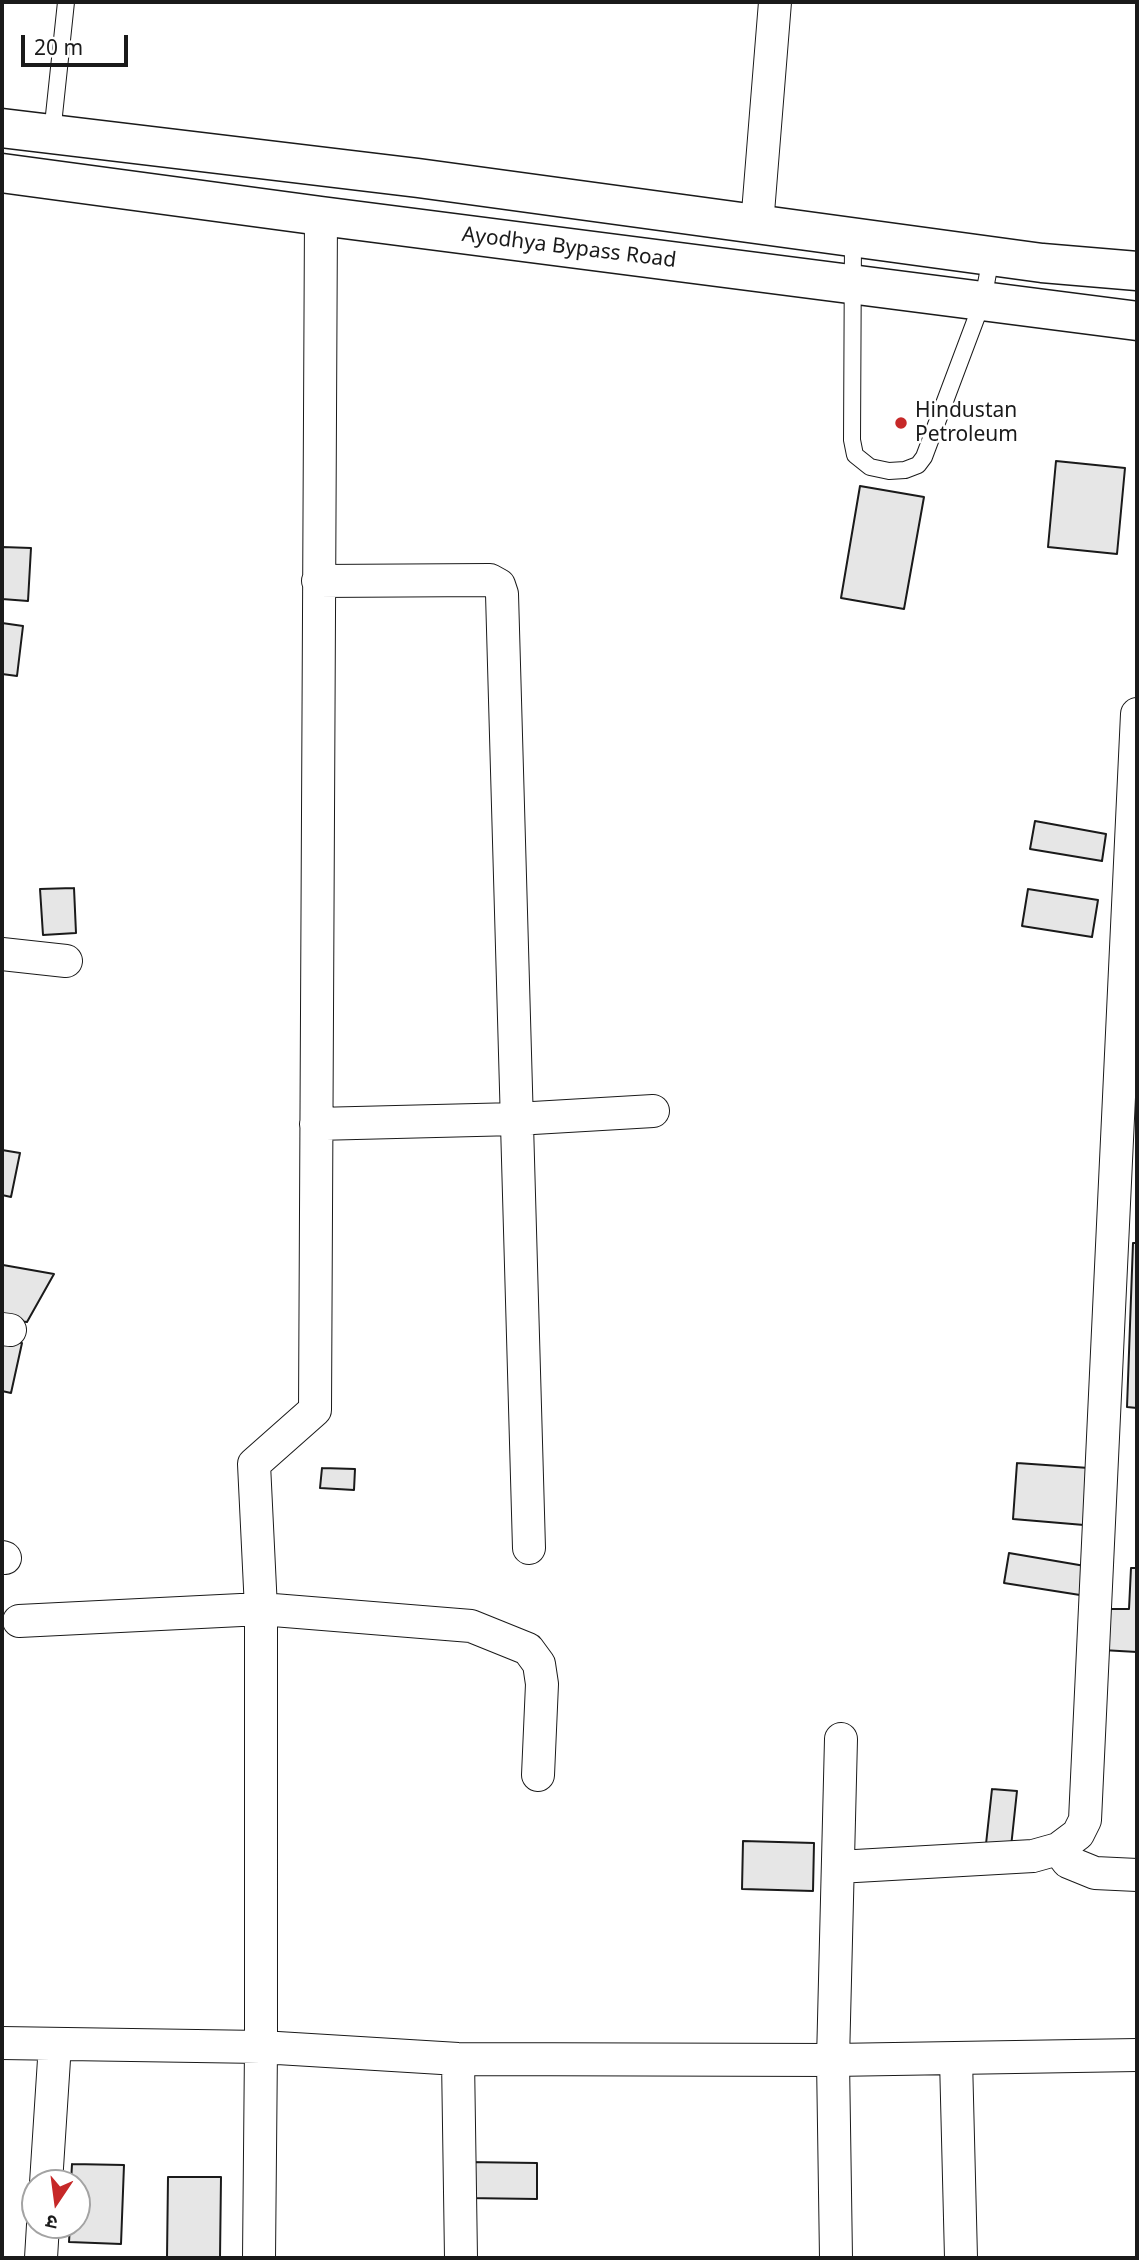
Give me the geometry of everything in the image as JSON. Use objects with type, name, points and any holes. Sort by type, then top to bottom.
[{"type":"main road","points":[[2,128],[418,178],[991,256],[1137,271]]},
{"type":"main road","name":"Ayodhya Bypass Road","points":[[2,173],[1137,321]]},
{"type":"street","points":[[757,225],[775,2]]},
{"type":"street","points":[[259,2258],[261,1609],[254,1464],[314,1410],[321,216]]},
{"type":"street","points":[[318,581],[490,580],[499,585],[502,594],[529,1548]]},
{"type":"street","points":[[838,1867],[1032,1856],[1058,1849],[1078,1834],[1085,1820],[1137,714]]},
{"type":"street","points":[[2,954],[66,961]]},
{"type":"street","points":[[316,1125],[516,1119],[653,1111]]},
{"type":"street","points":[[19,1621],[261,1609],[471,1626],[528,1649],[539,1664],[542,1684],[538,1775]]},
{"type":"street","points":[[836,2258],[832,2060],[841,1739]]},
{"type":"street","points":[[1058,1849],[1068,1862],[1094,1872],[1137,1875]]},
{"type":"street","points":[[2,2043],[261,2047],[458,2059],[832,2060],[1137,2055]]},
{"type":"street","points":[[47,2169],[55,2044]]},
{"type":"street","points":[[458,2059],[461,2258]]},
{"type":"street","points":[[956,2059],[961,2258]]},
{"type":"street","points":[[41,2258],[42,2239]]},
{"type":"lane","points":[[52,134],[66,2]]},
{"type":"lane","points":[[853,237],[852,440],[855,455],[870,467],[889,471],[905,470],[918,465],[924,457],[983,300],[991,256]]},
{"type":"building","points":[[1056,461],[1125,468],[1117,554],[1048,547]]},
{"type":"building","points":[[860,486],[924,497],[904,609],[841,598]]},
{"type":"building","points":[[2,547],[31,548],[28,601],[2,599]]},
{"type":"building","points":[[2,623],[23,626],[17,676],[2,674]]},
{"type":"building","points":[[1035,821],[1106,834],[1102,861],[1030,849]]},
{"type":"building","points":[[74,888],[76,933],[43,935],[40,889]]},
{"type":"building","points":[[1028,889],[1098,900],[1092,937],[1022,926]]},
{"type":"building","points":[[2,1150],[20,1153],[11,1197],[2,1195]]},
{"type":"building","points":[[1133,1243],[1137,1243],[1137,1408],[1127,1407]]},
{"type":"building","points":[[3,1265],[54,1274],[27,1322],[2,1319]]},
{"type":"building","points":[[2,1339],[22,1343],[11,1393],[2,1391]]},
{"type":"building","points":[[1017,1463],[1089,1468],[1084,1525],[1013,1519]]},
{"type":"building","points":[[322,1468],[355,1469],[354,1490],[320,1488]]},
{"type":"building","points":[[1009,1553],[1085,1566],[1080,1595],[1004,1583]]},
{"type":"building","points":[[1131,1568],[1137,1568],[1137,1652],[1102,1650],[1105,1609],[1129,1609]]},
{"type":"building","points":[[992,1789],[1017,1791],[1011,1847],[986,1844]]},
{"type":"building","points":[[743,1841],[814,1843],[813,1891],[742,1889]]},
{"type":"building","points":[[466,2162],[537,2163],[537,2199],[466,2198]]},
{"type":"building","points":[[72,2164],[124,2165],[121,2244],[69,2242],[69,2239],[91,2239],[91,2169],[72,2169]]},
{"type":"building","points":[[168,2177],[221,2177],[220,2258],[167,2258]]},
{"type":"place","name":"Hindustan Petroleum","points":[[901,423]]}]
